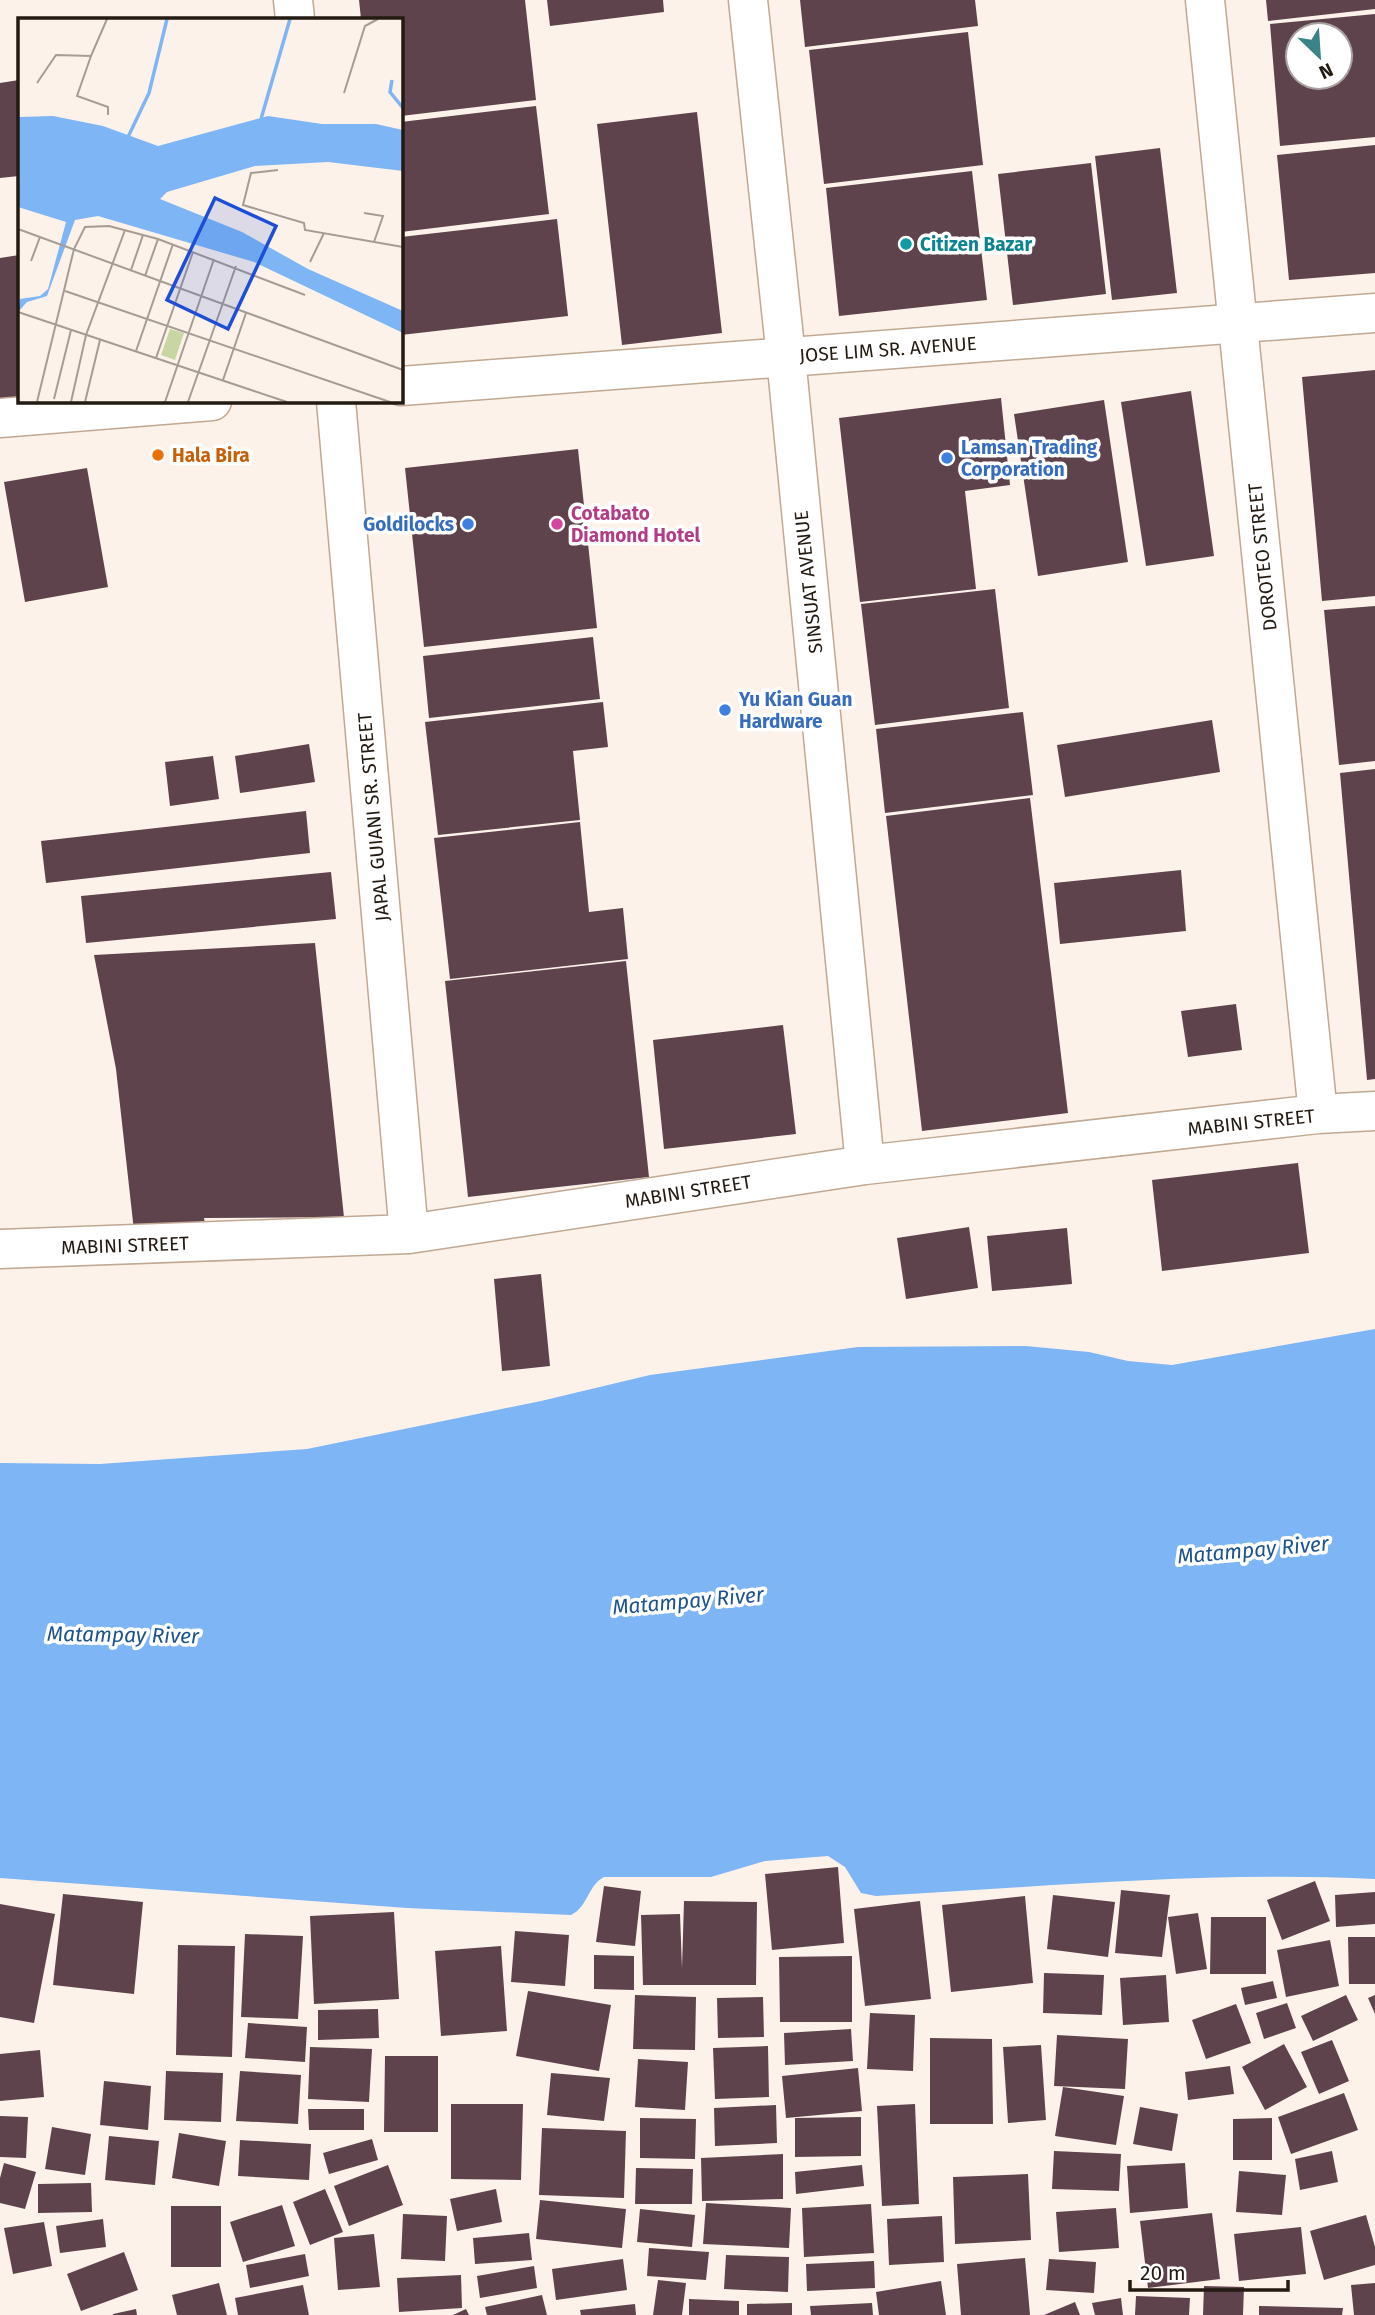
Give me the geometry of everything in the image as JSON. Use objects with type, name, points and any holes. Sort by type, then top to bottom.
[{"type":"street","points":[[293,0],[295,18]]},
{"type":"street","name":"SINSUAT AVENUE","points":[[748,0],[786,357],[864,1165]]},
{"type":"street","name":"DOROTEO STREET","points":[[1205,0],[1318,1114]]},
{"type":"street","name":"JOSE LIM SR. AVENUE","points":[[402,386],[1375,313]]},
{"type":"street","points":[[0,418],[200,402]]},
{"type":"street","name":"JAPAL GUIANI SR. STREET","points":[[336,402],[409,1234]]},
{"type":"street","name":"MABINI STREET","points":[[0,1249],[409,1234],[864,1165],[1318,1114],[1375,1111]]},
{"type":"water","name":"Matampay River","points":[[1375,1329],[1375,1879],[1188,1878],[876,1896],[861,1893],[845,1867],[828,1856],[765,1861],[711,1877],[604,1877],[594,1885],[581,1907],[571,1915],[407,1908],[0,1878],[0,1463],[100,1464],[307,1449],[541,1401],[650,1375],[858,1347],[1026,1346],[1089,1352],[1128,1361],[1172,1365]]},
{"type":"building","points":[[359,0],[525,0],[536,100],[402,116],[402,18],[361,18]]},
{"type":"building","points":[[547,0],[663,0],[664,12],[550,26]]},
{"type":"building","points":[[800,0],[975,0],[978,26],[805,47]]},
{"type":"building","points":[[1266,0],[1375,0],[1375,9],[1268,21]]},
{"type":"building","points":[[1375,14],[1375,137],[1280,146],[1270,24],[1284,23],[1284,91],[1354,91],[1354,21],[1302,21]]},
{"type":"building","points":[[968,32],[983,165],[824,184],[809,50]]},
{"type":"building","points":[[18,80],[18,176],[0,178],[0,83]]},
{"type":"building","points":[[536,106],[549,214],[402,232],[402,122]]},
{"type":"building","points":[[697,112],[722,333],[622,345],[597,124]]},
{"type":"building","points":[[1375,145],[1375,273],[1289,280],[1277,155]]},
{"type":"building","points":[[1160,148],[1177,293],[1112,300],[1095,156]]},
{"type":"building","points":[[1091,163],[1106,294],[1013,305],[998,174]]},
{"type":"building","name":"Citizen Bazar","points":[[972,171],[987,300],[839,316],[826,188]]},
{"type":"building","points":[[557,219],[568,316],[402,335],[402,237]]},
{"type":"building","points":[[18,255],[18,402],[0,412],[0,258]]},
{"type":"building","points":[[1375,370],[1375,596],[1322,601],[1302,377]]},
{"type":"building","points":[[1191,391],[1214,556],[1146,566],[1121,402]]},
{"type":"building","points":[[1001,398],[1010,485],[965,491],[976,589],[860,602],[839,418]]},
{"type":"building","points":[[1104,400],[1128,562],[1038,576],[1014,414]]},
{"type":"building","points":[[578,449],[597,628],[424,647],[405,468]]},
{"type":"building","points":[[87,468],[108,587],[25,602],[4,482]]},
{"type":"building","points":[[995,589],[1009,708],[875,725],[861,604]]},
{"type":"building","points":[[1375,606],[1375,761],[1339,765],[1324,610]]},
{"type":"building","points":[[593,637],[600,699],[429,718],[423,656]]},
{"type":"building","points":[[603,702],[608,747],[573,751],[580,820],[438,835],[425,722]]},
{"type":"building","points":[[1023,712],[1033,795],[885,813],[876,729]]},
{"type":"building","points":[[1212,720],[1220,772],[1065,797],[1057,745]]},
{"type":"building","points":[[309,744],[315,782],[240,793],[235,756]]},
{"type":"building","points":[[213,756],[219,799],[170,806],[165,762]]},
{"type":"building","points":[[1375,769],[1375,1079],[1367,1080],[1340,773]]},
{"type":"building","points":[[1030,798],[1068,1113],[922,1131],[886,816]]},
{"type":"building","points":[[306,811],[310,853],[46,883],[41,841]]},
{"type":"building","points":[[580,822],[589,912],[623,908],[628,959],[450,979],[434,838]]},
{"type":"building","points":[[1181,870],[1186,931],[1060,944],[1054,883]]},
{"type":"building","points":[[331,872],[336,919],[86,943],[81,896]]},
{"type":"building","points":[[315,943],[344,1217],[204,1218],[205,1223],[134,1231],[116,1069],[94,955]]},
{"type":"building","points":[[626,961],[649,1177],[468,1197],[445,981]]},
{"type":"building","points":[[1236,1004],[1242,1050],[1188,1057],[1181,1011]]},
{"type":"building","points":[[783,1025],[796,1134],[664,1149],[653,1040]]},
{"type":"building","points":[[1298,1163],[1309,1253],[1162,1271],[1152,1180]]},
{"type":"building","points":[[969,1227],[978,1288],[906,1299],[897,1238]]},
{"type":"building","points":[[1067,1228],[1072,1284],[992,1291],[987,1236]]},
{"type":"building","points":[[541,1274],[550,1366],[502,1371],[494,1279]]},
{"type":"building","points":[[838,1867],[844,1943],[772,1950],[765,1874]]},
{"type":"building","points":[[1315,1881],[1330,1921],[1282,1940],[1267,1900]]},
{"type":"building","points":[[604,1886],[641,1891],[635,1946],[596,1942]]},
{"type":"building","points":[[1121,1890],[1170,1895],[1162,1957],[1115,1953]]},
{"type":"building","points":[[1375,1892],[1375,1924],[1336,1927],[1335,1895]]},
{"type":"building","points":[[63,1894],[143,1902],[134,1994],[53,1985]]},
{"type":"building","points":[[1053,1895],[1115,1902],[1108,1957],[1047,1949]]},
{"type":"building","points":[[1025,1896],[1033,1983],[951,1992],[942,1905]]},
{"type":"building","points":[[684,1901],[757,1902],[756,1985],[643,1985],[641,1915],[680,1914],[682,1968]]},
{"type":"building","points":[[920,1901],[931,1999],[865,2006],[854,1909]]},
{"type":"building","points":[[0,1904],[55,1914],[34,2023],[0,2017]]},
{"type":"building","points":[[394,1912],[399,1999],[314,2004],[310,1916]]},
{"type":"building","points":[[1198,1913],[1207,1969],[1176,1974],[1168,1917]]},
{"type":"building","points":[[1211,1917],[1266,1917],[1266,1974],[1210,1974]]},
{"type":"building","points":[[515,1931],[569,1935],[565,1986],[511,1982]]},
{"type":"building","points":[[245,1934],[303,1936],[298,2019],[241,2017]]},
{"type":"building","points":[[1348,1937],[1375,1937],[1375,1984],[1349,1984]]},
{"type":"building","points":[[1330,1940],[1339,1986],[1286,1997],[1277,1950]]},
{"type":"building","points":[[178,1945],[235,1946],[232,2057],[176,2055]]},
{"type":"building","points":[[501,1946],[507,2031],[441,2036],[435,1951]]},
{"type":"building","points":[[594,1955],[634,1956],[634,1990],[594,1989]]},
{"type":"building","points":[[852,1956],[852,2022],[780,2022],[779,1957]]},
{"type":"building","points":[[1044,1973],[1104,1975],[1102,2015],[1043,2013]]},
{"type":"building","points":[[1166,1975],[1169,2022],[1123,2025],[1120,1978]]},
{"type":"building","points":[[1273,1981],[1277,1998],[1245,2005],[1241,1988]]},
{"type":"building","points":[[528,1991],[611,2005],[599,2071],[516,2056]]},
{"type":"building","points":[[635,1995],[696,1997],[695,2050],[633,2049]]},
{"type":"building","points":[[1346,1995],[1358,2020],[1313,2041],[1301,2016]]},
{"type":"building","points":[[1375,1995],[1375,2014],[1368,1998]]},
{"type":"building","points":[[763,1997],[764,2037],[718,2038],[717,1998]]},
{"type":"building","points":[[1287,2003],[1296,2028],[1264,2039],[1256,2013]]},
{"type":"building","points":[[1236,2004],[1251,2043],[1206,2059],[1192,2020]]},
{"type":"building","points":[[378,2009],[379,2038],[318,2040],[318,2010]]},
{"type":"building","points":[[870,2013],[915,2015],[913,2071],[867,2069]]},
{"type":"building","points":[[248,2023],[307,2027],[305,2062],[245,2058]]},
{"type":"building","points":[[851,2029],[853,2061],[785,2065],[784,2033]]},
{"type":"building","points":[[1057,2035],[1128,2039],[1125,2089],[1054,2086]]},
{"type":"building","points":[[930,2038],[992,2039],[993,2124],[930,2124]]},
{"type":"building","points":[[1332,2040],[1349,2081],[1319,2094],[1301,2052]]},
{"type":"building","points":[[1284,2044],[1307,2087],[1265,2110],[1242,2067]]},
{"type":"building","points":[[1041,2045],[1046,2120],[1008,2123],[1003,2047]]},
{"type":"building","points":[[768,2046],[769,2097],[715,2099],[713,2048]]},
{"type":"building","points":[[310,2047],[372,2049],[369,2102],[308,2099]]},
{"type":"building","points":[[40,2050],[44,2097],[0,2101],[0,2054]]},
{"type":"building","points":[[385,2056],[438,2056],[438,2132],[384,2132]]},
{"type":"building","points":[[638,2059],[688,2062],[685,2110],[635,2107]]},
{"type":"building","points":[[1230,2066],[1234,2094],[1188,2100],[1185,2072]]},
{"type":"building","points":[[858,2068],[862,2111],[786,2118],[782,2076]]},
{"type":"building","points":[[166,2071],[223,2073],[221,2122],[164,2120]]},
{"type":"building","points":[[240,2071],[301,2075],[298,2124],[236,2121]]},
{"type":"building","points":[[551,2073],[610,2078],[604,2121],[547,2115]]},
{"type":"building","points":[[104,2081],[151,2086],[148,2130],[100,2125]]},
{"type":"building","points":[[1063,2087],[1124,2096],[1116,2145],[1055,2136]]},
{"type":"building","points":[[1344,2093],[1358,2130],[1291,2154],[1278,2117]]},
{"type":"building","points":[[451,2104],[523,2104],[521,2180],[451,2179]]},
{"type":"building","points":[[915,2104],[919,2204],[882,2206],[877,2106]]},
{"type":"building","points":[[776,2105],[777,2143],[715,2146],[714,2108]]},
{"type":"building","points":[[1140,2107],[1178,2114],[1172,2151],[1133,2144]]},
{"type":"building","points":[[308,2109],[364,2109],[364,2130],[309,2130]]},
{"type":"building","points":[[0,2116],[28,2117],[26,2158],[0,2157]]},
{"type":"building","points":[[861,2117],[861,2156],[795,2157],[795,2118]]},
{"type":"building","points":[[640,2118],[696,2119],[695,2159],[640,2158]]},
{"type":"building","points":[[1272,2118],[1272,2160],[1233,2160],[1233,2119]]},
{"type":"building","points":[[52,2127],[91,2134],[85,2175],[45,2169]]},
{"type":"building","points":[[542,2128],[626,2131],[624,2198],[539,2195]]},
{"type":"building","points":[[179,2133],[226,2141],[219,2186],[172,2178]]},
{"type":"building","points":[[109,2136],[159,2141],[155,2185],[105,2180]]},
{"type":"building","points":[[372,2139],[378,2160],[329,2174],[323,2153]]},
{"type":"building","points":[[240,2140],[311,2144],[309,2180],[238,2176]]},
{"type":"building","points":[[1054,2151],[1121,2154],[1119,2191],[1052,2189]]},
{"type":"building","points":[[1332,2151],[1338,2182],[1300,2190],[1295,2159]]},
{"type":"building","points":[[783,2154],[783,2199],[702,2201],[701,2158]]},
{"type":"building","points":[[4,2163],[36,2172],[25,2209],[0,2203],[0,2178]]},
{"type":"building","points":[[1185,2163],[1188,2208],[1130,2213],[1127,2166]]},
{"type":"building","points":[[388,2165],[403,2205],[349,2226],[334,2186]]},
{"type":"building","points":[[862,2165],[864,2186],[796,2194],[795,2172]]},
{"type":"building","points":[[636,2168],[693,2169],[692,2204],[635,2204]]},
{"type":"building","points":[[1239,2171],[1286,2175],[1282,2215],[1236,2212]]},
{"type":"building","points":[[1028,2174],[1031,2240],[955,2244],[953,2177]]},
{"type":"building","points":[[91,2183],[92,2212],[38,2213],[38,2184]]},
{"type":"building","points":[[325,2189],[343,2232],[310,2245],[293,2202]]},
{"type":"building","points":[[496,2189],[502,2222],[457,2231],[450,2199]]},
{"type":"building","points":[[540,2200],[626,2209],[622,2248],[536,2239]]},
{"type":"building","points":[[706,2203],[791,2208],[789,2248],[703,2244]]},
{"type":"building","points":[[871,2204],[874,2253],[804,2257],[802,2208]]},
{"type":"building","points":[[282,2205],[295,2246],[243,2262],[230,2222]]},
{"type":"building","points":[[171,2206],[221,2206],[221,2267],[171,2267]]},
{"type":"building","points":[[1116,2208],[1119,2248],[1059,2252],[1056,2212]]},
{"type":"building","points":[[640,2209],[695,2215],[692,2247],[637,2242]]},
{"type":"building","points":[[1212,2213],[1220,2279],[1148,2288],[1140,2221]]},
{"type":"building","points":[[403,2214],[447,2216],[445,2261],[401,2259]]},
{"type":"building","points":[[1366,2215],[1375,2247],[1375,2265],[1324,2280],[1310,2231]]},
{"type":"building","points":[[942,2216],[944,2262],[889,2265],[887,2219]]},
{"type":"building","points":[[103,2219],[106,2247],[60,2253],[56,2226]]},
{"type":"building","points":[[44,2222],[52,2266],[13,2274],[4,2228]]},
{"type":"building","points":[[1301,2227],[1306,2274],[1239,2281],[1234,2234]]},
{"type":"building","points":[[529,2233],[532,2260],[475,2264],[473,2238]]},
{"type":"building","points":[[374,2234],[380,2287],[338,2290],[334,2238]]},
{"type":"building","points":[[649,2248],[709,2252],[706,2280],[647,2276]]},
{"type":"building","points":[[124,2252],[138,2290],[81,2311],[67,2274]]},
{"type":"building","points":[[305,2254],[309,2276],[250,2288],[246,2265]]},
{"type":"building","points":[[726,2255],[789,2257],[788,2292],[724,2289]]},
{"type":"building","points":[[1025,2258],[1030,2315],[961,2315],[957,2264]]},
{"type":"building","points":[[623,2259],[627,2290],[556,2300],[552,2269]]},
{"type":"building","points":[[1049,2259],[1096,2262],[1094,2293],[1046,2290]]},
{"type":"building","points":[[874,2261],[875,2288],[807,2291],[806,2264]]},
{"type":"building","points":[[534,2266],[537,2288],[480,2298],[477,2276]]},
{"type":"building","points":[[461,2275],[462,2308],[399,2312],[397,2278]]},
{"type":"building","points":[[658,2280],[686,2283],[682,2315],[653,2315]]},
{"type":"building","points":[[941,2281],[946,2315],[879,2315],[876,2292]]},
{"type":"building","points":[[219,2283],[227,2315],[177,2315],[172,2295]]},
{"type":"building","points":[[1375,2283],[1375,2315],[1354,2315],[1351,2285]]},
{"type":"building","points":[[303,2285],[309,2315],[238,2315],[235,2298]]},
{"type":"building","points":[[1204,2286],[1244,2287],[1243,2315],[1203,2315]]},
{"type":"building","points":[[542,2295],[547,2315],[487,2315],[485,2307]]},
{"type":"building","points":[[1136,2296],[1190,2298],[1189,2315],[1135,2315]]},
{"type":"building","points":[[1121,2298],[1123,2315],[1095,2315],[1092,2303]]},
{"type":"building","points":[[689,2299],[739,2301],[739,2315],[689,2315]]},
{"type":"building","points":[[1075,2302],[1080,2315],[1044,2315]]},
{"type":"building","points":[[792,2303],[792,2315],[747,2315],[747,2304]]},
{"type":"building","points":[[872,2303],[873,2315],[811,2315],[810,2306]]},
{"type":"building","points":[[635,2304],[636,2315],[581,2315],[580,2310]]},
{"type":"building","points":[[1259,2306],[1343,2308],[1342,2315],[1259,2315]]},
{"type":"building","points":[[136,2309],[137,2315],[113,2315],[113,2314]]},
{"type":"building","points":[[466,2309],[469,2315],[453,2315]]},
{"type":"place","name":"Citizen Bazar","points":[[906,244]]},
{"type":"place","name":"Hala Bira","points":[[158,455]]},
{"type":"place","name":"Lamsan Trading Corporation","points":[[947,458]]},
{"type":"place","name":"Goldilocks","points":[[468,524]]},
{"type":"place","name":"Cotabato Diamond Hotel","points":[[557,524]]},
{"type":"place","name":"Yu Kian Guan Hardware","points":[[725,710]]}]
